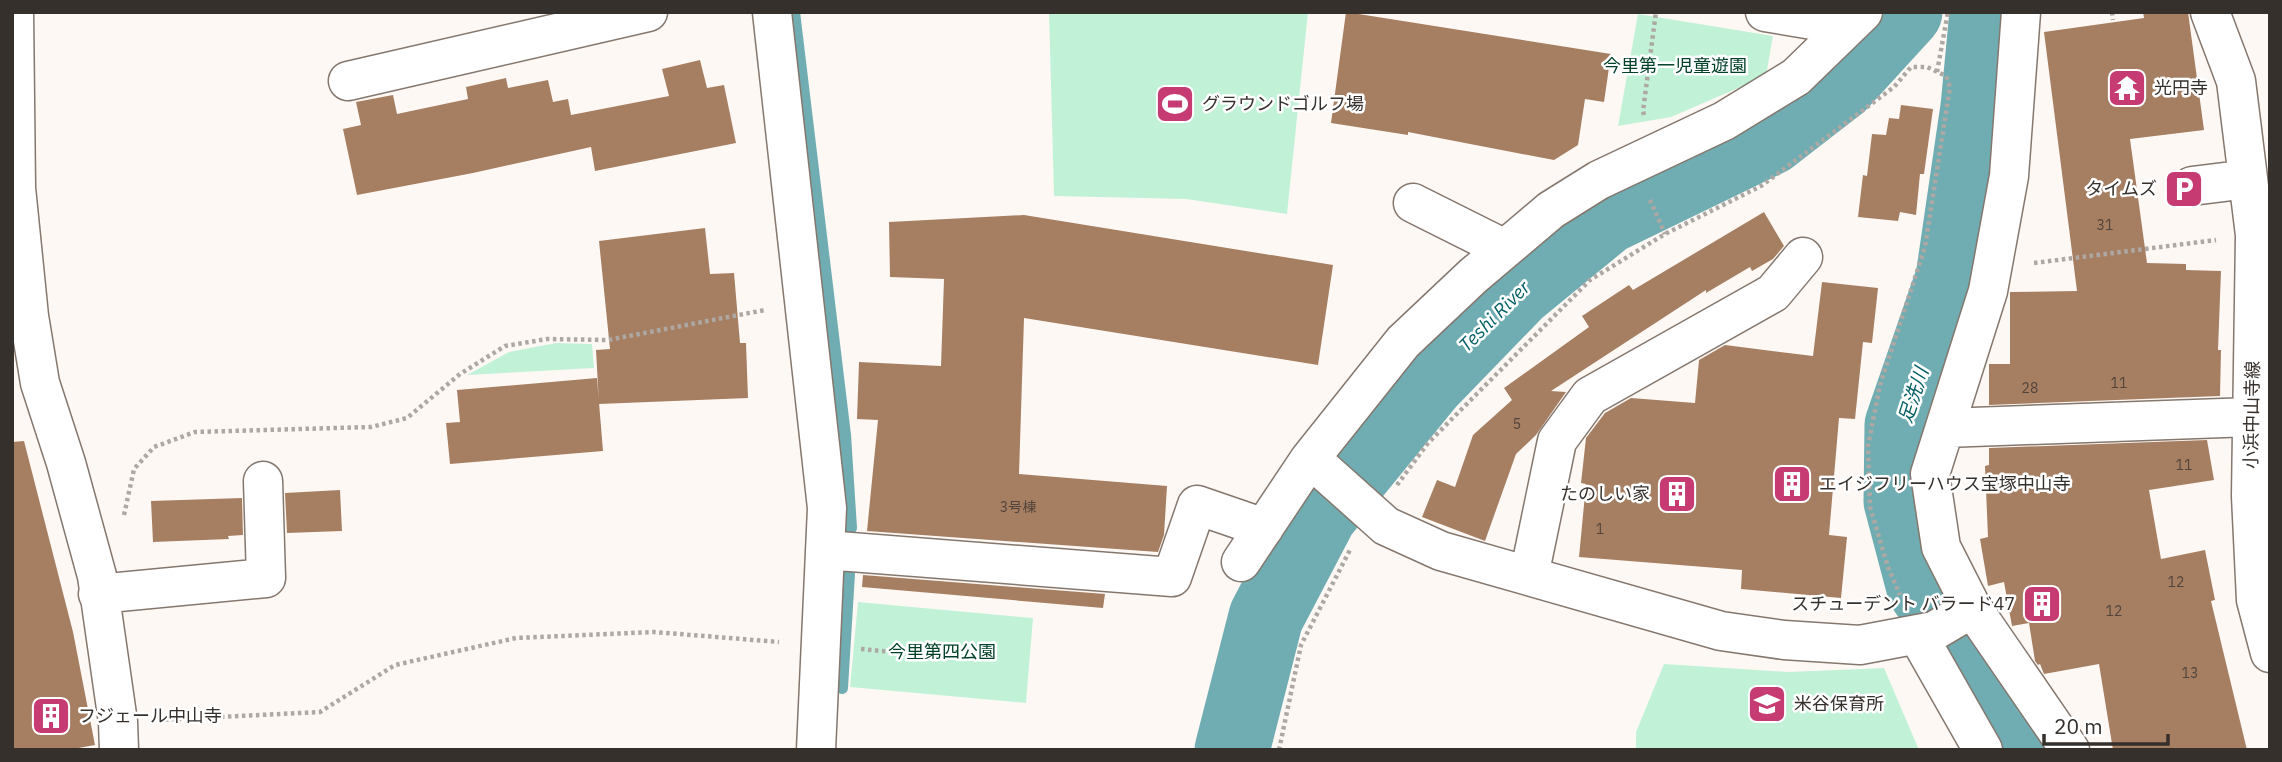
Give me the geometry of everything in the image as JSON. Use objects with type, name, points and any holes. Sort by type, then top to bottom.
[{"type":"street","points":[[348,81],[648,12]]},
{"type":"street","points":[[772,12],[827,508],[825,550],[835,646],[816,750]]},
{"type":"street","points":[[1765,12],[1856,19]]},
{"type":"street","points":[[1983,750],[1946,622],[1941,547],[1930,474],[1988,291],[2009,176],[2021,12]]},
{"type":"street","name":"小浜中山寺線","points":[[2210,12],[2236,81],[2255,234],[2252,417],[2261,496],[2256,600],[2270,653]]},
{"type":"street","points":[[14,14],[16,188],[29,316],[40,383],[66,463],[97,576],[118,736]]},
{"type":"street","points":[[1241,562],[1403,342],[1473,276],[1551,211],[1599,180],[1724,121],[1796,77],[1856,19]]},
{"type":"street","points":[[2236,81],[2264,99],[2270,148]]},
{"type":"street","points":[[2192,186],[2248,179]]},
{"type":"street","points":[[1413,203],[1505,249]]},
{"type":"street","points":[[1529,576],[1557,441],[1590,396],[1773,293],[1804,257]]},
{"type":"street","points":[[1945,428],[2252,417]]},
{"type":"street","points":[[1315,464],[1386,526],[1441,551],[1721,631],[1784,640],[1860,645],[1946,622]]},
{"type":"street","points":[[98,593],[267,578],[263,481]]},
{"type":"street","points":[[825,550],[1172,577],[1197,505],[1264,528]]},
{"type":"street","points":[[1946,622],[2070,750]]},
{"type":"path","points":[[1656,12],[1643,111],[1657,153]]},
{"type":"path","points":[[1937,72],[1948,12]]},
{"type":"path","points":[[2112,12],[2113,20]]},
{"type":"path","points":[[1647,194],[1665,234]]},
{"type":"path","points":[[1992,269],[2255,234]]},
{"type":"path","points":[[122,522],[134,469],[154,447],[195,432],[372,427],[407,418],[460,374],[505,346],[547,339],[608,340],[804,303]]},
{"type":"path","points":[[118,736],[320,712],[396,665],[516,638],[654,632],[902,653]]},
{"type":"green space","name":"グラウンドゴルフ場","points":[[1049,12],[1308,12],[1287,214],[1186,199],[1054,196]]},
{"type":"green space","name":"今里第一児童遊園","points":[[1638,14],[1773,36],[1766,76],[1671,117],[1618,126]]},
{"type":"green space","points":[[556,343],[592,344],[594,368],[467,375],[509,352]]},
{"type":"green space","name":"今里第四公園","points":[[858,602],[1033,618],[1026,703],[850,687]]},
{"type":"green space","name":"米谷保育所","points":[[1664,664],[1788,672],[1884,668],[1919,750],[1636,750],[1636,732]]},
{"type":"building","points":[[1346,12],[1611,54],[1604,102],[1585,99],[1578,145],[1554,160],[1408,132],[1408,135],[1331,123]]},
{"type":"building","points":[[2143,12],[2188,12],[2204,130],[2130,139],[2147,263],[2186,264],[2186,270],[2221,271],[2218,350],[2221,350],[2220,396],[1989,405],[1989,364],[2010,364],[2010,292],[2077,291],[2044,32],[2144,18]]},
{"type":"building","points":[[700,60],[707,88],[724,85],[736,143],[595,171],[591,147],[357,195],[343,129],[361,125],[356,102],[393,95],[397,114],[468,99],[466,87],[506,78],[508,88],[548,80],[553,102],[568,99],[571,115],[669,96],[662,69]]},
{"type":"building","points":[[1901,105],[1933,109],[1924,174],[1920,174],[1916,215],[1900,212],[1898,221],[1858,217],[1872,134],[1886,135],[1889,118],[1899,119]]},
{"type":"building","points":[[1764,212],[1784,246],[1773,259],[1752,271],[1750,267],[1706,293],[1706,290],[1551,391],[1566,392],[1536,435],[1516,454],[1485,541],[1422,517],[1437,480],[1455,487],[1473,435],[1512,400],[1504,388],[1589,327],[1582,316],[1629,285],[1633,290]]},
{"type":"building","points":[[1024,215],[1333,265],[1318,365],[1024,318],[1019,474],[1167,486],[1164,535],[1158,552],[867,531],[878,420],[857,419],[859,362],[941,366],[944,279],[890,277],[889,222]]},
{"type":"building","points":[[705,228],[710,274],[734,273],[740,343],[746,343],[748,398],[599,404],[596,350],[610,349],[599,241]]},
{"type":"building","points":[[1822,282],[1878,288],[1872,343],[1863,342],[1855,419],[1839,418],[1829,535],[1847,537],[1841,598],[1741,589],[1742,570],[1579,557],[1586,484],[1581,483],[1586,438],[1605,413],[1631,398],[1695,403],[1699,360],[1725,345],[1813,356]]},
{"type":"building","points":[[597,378],[603,451],[450,464],[446,423],[460,422],[457,390]]},
{"type":"building","points":[[2207,440],[2214,480],[2149,490],[2161,559],[2205,550],[2215,600],[2211,601],[2247,750],[2113,750],[2099,664],[2044,674],[2040,664],[2035,661],[2029,623],[2012,626],[2004,582],[1988,586],[1980,539],[1988,537],[1985,466],[1989,465],[1989,448]]},
{"type":"building","points":[[24,441],[73,632],[95,745],[68,750],[12,750],[12,442]]},
{"type":"building","points":[[340,490],[342,531],[287,533],[285,493]]},
{"type":"building","points":[[242,498],[243,535],[228,536],[229,539],[153,542],[151,501]]},
{"type":"building","points":[[863,575],[1105,594],[1103,608],[862,587]]},
{"type":"waterway","points":[[794,12],[845,435],[851,528]]},
{"type":"waterway","name":"Teshi River","points":[[1232,750],[1266,617],[1320,514],[1427,383],[1517,290],[1606,217],[1769,138],[1840,83],[1905,12]]},
{"type":"waterway","name":"足洗川","points":[[1987,12],[1978,107],[1953,278],[1902,425],[1901,501],[1924,588],[2032,750]]},
{"type":"waterway","points":[[842,688],[849,574]]},
{"type":"place","name":"光円寺","points":[[2127,88]]},
{"type":"place","name":"グラウンドゴルフ場","points":[[1175,104]]},
{"type":"place","name":"タイムズ","points":[[2184,189]]},
{"type":"place","name":"エイジフリーハウス宝塚中山寺","points":[[1792,484]]},
{"type":"place","name":"たのしい家","points":[[1677,494]]},
{"type":"place","name":"スチューデント バラード47","points":[[2042,604]]},
{"type":"place","name":"米谷保育所","points":[[1767,704]]},
{"type":"place","name":"フジェール中山寺","points":[[51,716]]}]
